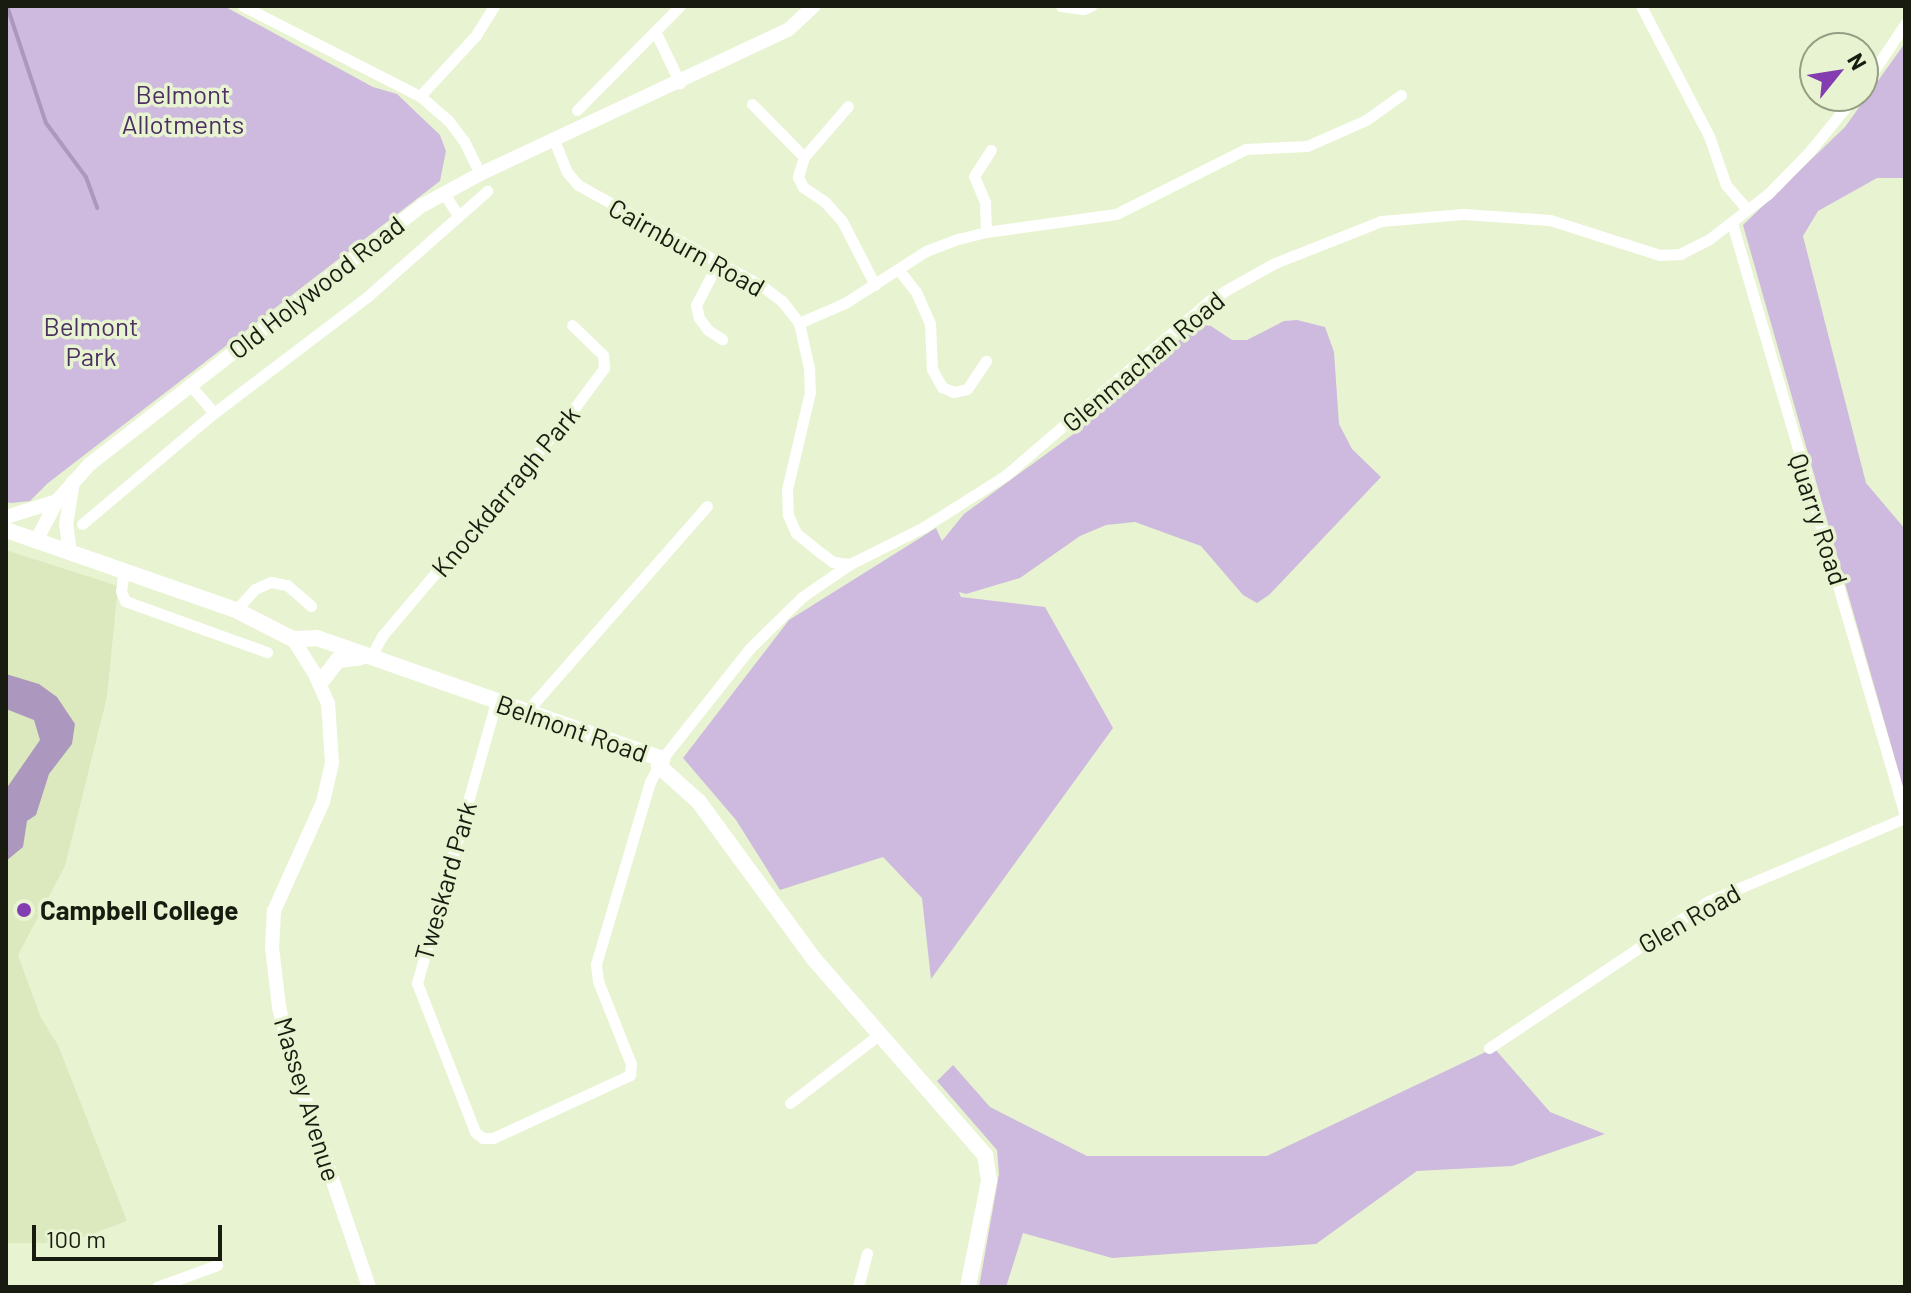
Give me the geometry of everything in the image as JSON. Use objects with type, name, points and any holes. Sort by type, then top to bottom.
[{"type":"main road","name":"Belmont Road","points":[[6,530],[236,610],[293,639],[317,638],[661,763],[699,802],[814,959],[985,1155],[989,1181],[968,1287]]},
{"type":"main road","points":[[320,683],[338,660],[370,658]]},
{"type":"street","points":[[243,6],[420,96],[448,120],[464,141],[480,174]]},
{"type":"street","points":[[420,96],[476,35],[494,6]]},
{"type":"street","points":[[577,110],[680,6]]},
{"type":"street","name":"Old Holywood Road","points":[[36,541],[57,501],[73,481],[189,384],[396,224],[443,192],[788,30],[814,6]]},
{"type":"street","points":[[1061,6],[1083,9],[1091,6]]},
{"type":"street","points":[[1641,6],[1709,136],[1726,185],[1747,209]]},
{"type":"street","points":[[1879,63],[1905,24]]},
{"type":"street","points":[[655,31],[680,83]]},
{"type":"street","points":[[850,564],[833,562],[821,553],[796,533],[788,515],[787,489],[810,392],[799,323],[875,285],[926,251],[986,232],[1116,214],[1246,149],[1307,146],[1366,120],[1401,95]]},
{"type":"street","points":[[752,104],[804,157]]},
{"type":"street","points":[[848,106],[804,157],[798,177],[803,187],[825,202],[842,221],[875,285]]},
{"type":"street","name":"Glenmachan Road","points":[[661,763],[750,648],[802,597],[850,564],[924,527],[1006,475],[1210,300],[1275,263],[1381,221],[1463,214],[1550,220],[1670,256],[1688,251],[1732,223],[1809,152],[1842,112]]},
{"type":"street","name":"Cairnburn Road","points":[[554,140],[567,172],[578,185],[719,261],[782,301],[799,323]]},
{"type":"street","points":[[986,232],[985,202],[974,176],[991,150]]},
{"type":"street","name":"Old Holywood Road","points":[[82,524],[214,413],[368,296],[487,191]]},
{"type":"street","points":[[443,192],[458,215]]},
{"type":"street","name":"Quarry Road","points":[[1732,223],[1905,816]]},
{"type":"street","points":[[719,261],[696,305],[699,318],[708,330],[722,339]]},
{"type":"street","points":[[898,269],[916,292],[930,324],[932,369],[942,387],[954,392],[967,389],[986,361]]},
{"type":"street","name":"Knockdarragh Park","points":[[370,658],[382,636],[570,414],[604,368],[603,355],[572,325]]},
{"type":"street","points":[[189,384],[214,413]]},
{"type":"street","points":[[70,552],[66,525],[73,481]]},
{"type":"street","points":[[6,517],[57,501]]},
{"type":"street","points":[[530,714],[534,703],[707,506]]},
{"type":"street","points":[[124,570],[121,591],[125,601],[267,652]]},
{"type":"street","points":[[236,610],[255,589],[271,582],[287,585],[311,606]]},
{"type":"street","name":"Massey Avenue","points":[[293,639],[320,683],[333,729],[332,763],[323,802],[274,911],[272,947],[279,1007],[293,1064],[369,1287]]},
{"type":"street","name":"Tweskard Park","points":[[496,702],[417,983],[475,1132],[483,1138],[493,1138],[630,1075],[631,1064],[598,981],[596,964],[650,782],[661,763]]},
{"type":"street","name":"Glen Road","points":[[1489,1048],[1709,901],[1905,816]]},
{"type":"street","points":[[790,1103],[880,1034]]},
{"type":"street","points":[[858,1287],[867,1253]]},
{"type":"street","points":[[157,1287],[217,1265]]},
{"type":"shaded area","name":"Campbell College","points":[[6,550],[118,586],[107,697],[65,866],[18,955],[41,1018],[58,1045],[127,1221],[68,1243],[6,1243]]},
{"type":"shaded area","points":[[6,674],[39,684],[57,697],[75,724],[72,744],[49,774],[36,815],[27,821],[23,847],[6,861],[6,789],[40,740],[34,720],[6,709]]},
{"type":"green space","name":"Belmont Park","points":[[6,6],[224,6],[373,87],[397,94],[440,135],[446,151],[440,181],[48,483],[30,501],[11,503],[6,502]]},
{"type":"green space","points":[[1905,43],[1905,178],[1877,178],[1818,211],[1803,236],[1866,483],[1905,529],[1905,794],[1743,225],[1845,127],[1856,112],[1879,112],[1879,79]]},
{"type":"green space","points":[[1297,320],[1325,327],[1334,352],[1339,424],[1352,449],[1381,477],[1269,595],[1257,603],[1243,595],[1201,546],[1135,522],[1106,525],[1080,536],[1020,578],[966,594],[959,592],[961,597],[1045,607],[1113,728],[931,979],[922,898],[883,857],[780,890],[736,820],[683,758],[789,620],[936,528],[942,541],[964,514],[1079,430],[1197,324],[1211,326],[1232,340],[1247,340],[1284,321]]},
{"type":"green space","points":[[1494,1048],[1550,1112],[1605,1134],[1512,1166],[1417,1171],[1316,1244],[1112,1258],[1023,1233],[1006,1287],[979,1287],[999,1174],[997,1150],[937,1081],[953,1065],[990,1107],[1087,1156],[1267,1156]]},
{"type":"waterway","points":[[7,6],[46,123],[86,177],[97,208]]},
{"type":"place","name":"Campbell College","points":[[24,910]]},
{"type":"park label","name":"Belmont Allotments","points":[[183,109]]}]
